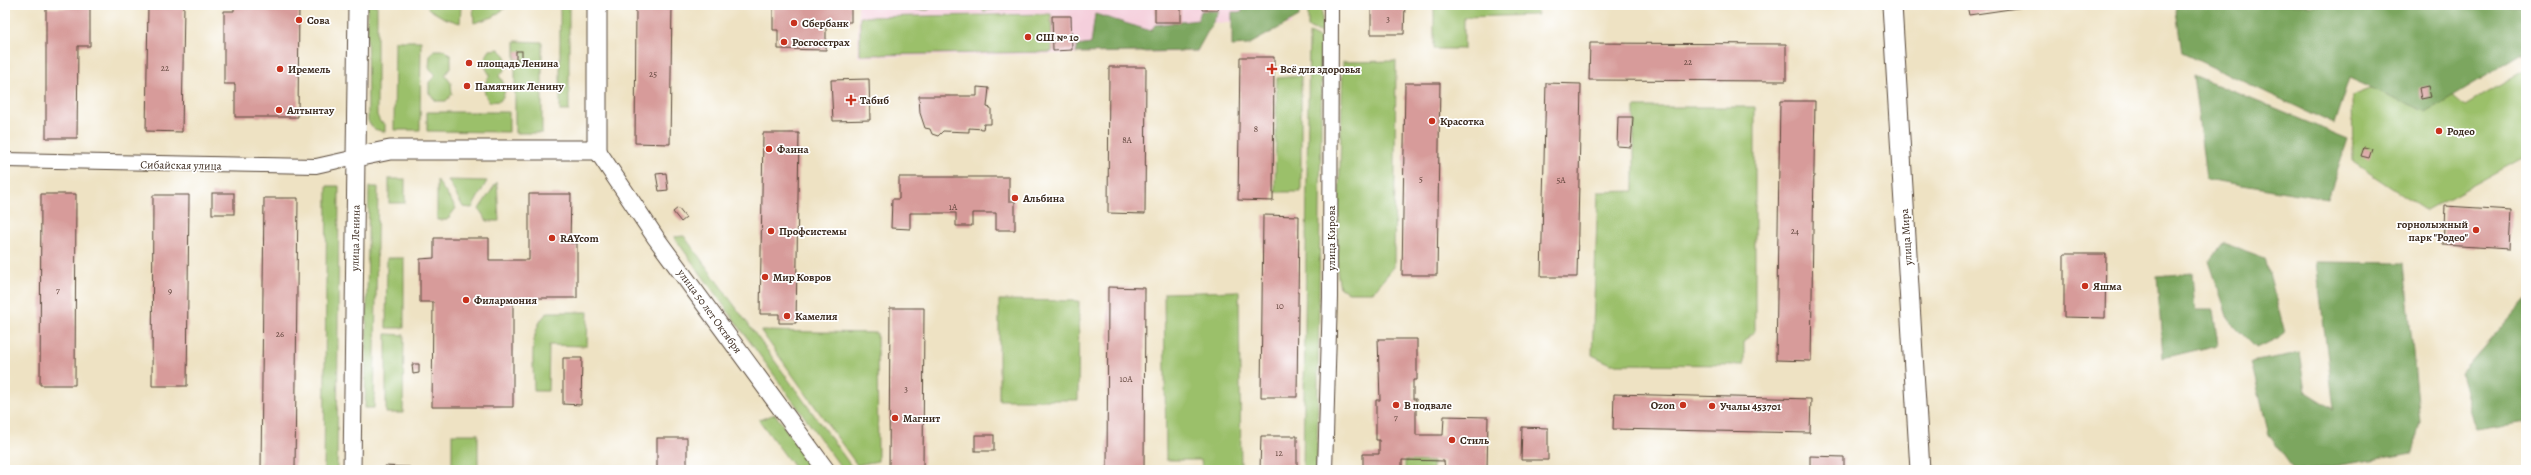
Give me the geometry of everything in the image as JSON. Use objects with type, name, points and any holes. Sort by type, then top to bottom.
[{"type":"main road","name":"улица Ленина","points":[[356,157],[358,5]]},
{"type":"main road","points":[[356,157],[390,150],[597,150],[597,5]]},
{"type":"main road","name":"улица Мира","points":[[1892,5],[1920,470]]},
{"type":"street","name":"улица Кирова","points":[[1325,470],[1330,297],[1331,5]]},
{"type":"street","name":"улица 50 лет Октября","points":[[597,150],[656,238],[826,470]]},
{"type":"street","name":"Сибайская улица","points":[[5,160],[309,166],[356,157]]},
{"type":"street","name":"улица Ленина","points":[[352,470],[356,157]]},
{"type":"shaded area","name":"СШ № 10","points":[[858,5],[1290,5],[1291,25],[1199,22],[1198,52],[858,57]]},
{"type":"green space","points":[[367,5],[377,5],[377,115],[380,122],[385,124],[385,132],[374,129],[368,121]]},
{"type":"green space","points":[[430,5],[461,5],[460,23],[444,18],[427,8]]},
{"type":"green space","points":[[473,5],[508,6],[493,17],[474,23]]},
{"type":"green space","points":[[560,5],[569,5],[569,111],[560,111]]},
{"type":"green space","points":[[894,5],[935,5],[928,10],[899,9]]},
{"type":"green space","points":[[983,5],[1036,5],[983,11]]},
{"type":"green space","points":[[1243,5],[1299,5],[1299,17],[1248,45],[1232,46],[1232,12],[1242,12]]},
{"type":"green space","points":[[1308,5],[1322,5],[1322,33],[1308,27]]},
{"type":"green space","points":[[1434,5],[1534,5],[1538,15],[1464,17],[1464,49],[1434,49]]},
{"type":"green space","points":[[2175,5],[2526,5],[2526,52],[2426,112],[2349,78],[2334,124],[2182,53]]},
{"type":"green space","points":[[1201,11],[1219,11],[1197,51],[1076,53],[1077,46],[1091,44],[1095,14],[1151,31],[1155,25],[1198,20]]},
{"type":"green space","points":[[1051,14],[1052,52],[860,55],[860,17]]},
{"type":"green space","points":[[1309,33],[1322,39],[1317,470],[1303,470]]},
{"type":"green space","points":[[395,41],[421,41],[420,130],[394,130]]},
{"type":"green space","points":[[515,41],[542,42],[542,133],[515,133]]},
{"type":"green space","points":[[499,49],[506,56],[506,68],[499,76],[503,82],[505,92],[500,101],[489,102],[484,91],[486,82],[490,75],[485,65],[485,60],[490,50]]},
{"type":"green space","points":[[434,50],[445,50],[451,56],[451,67],[445,75],[451,83],[452,94],[446,101],[436,101],[429,93],[429,82],[436,75],[429,68],[430,56]]},
{"type":"green space","points":[[1396,61],[1394,267],[1373,292],[1349,292],[1340,288],[1337,271],[1343,62]]},
{"type":"green space","name":"Родео","points":[[2422,69],[2465,106],[2526,70],[2526,156],[2426,211],[2353,162],[2352,96]]},
{"type":"green space","points":[[2193,75],[2348,139],[2328,199],[2206,179]]},
{"type":"green space","points":[[1301,76],[1301,192],[1275,192],[1277,78]]},
{"type":"green space","points":[[1634,107],[1755,107],[1755,330],[1744,342],[1744,365],[1611,364],[1592,355],[1598,192],[1634,191]]},
{"type":"green space","points":[[427,112],[509,112],[509,132],[427,131]]},
{"type":"green space","points":[[389,179],[405,179],[405,203],[389,203]]},
{"type":"green space","points":[[437,180],[456,208],[447,220],[437,220]]},
{"type":"green space","points":[[448,180],[487,181],[472,208],[463,207]]},
{"type":"green space","points":[[497,182],[499,221],[487,221],[479,209]]},
{"type":"green space","points":[[327,186],[339,186],[337,470],[324,470]]},
{"type":"green space","points":[[369,187],[378,187],[374,408],[365,408]]},
{"type":"green space","points":[[684,236],[854,470],[843,470],[674,237]]},
{"type":"green space","points":[[2224,243],[2265,258],[2285,334],[2256,348],[2229,321],[2209,261]]},
{"type":"green space","points":[[387,258],[404,258],[404,328],[386,328]]},
{"type":"green space","points":[[2316,262],[2404,263],[2420,422],[2413,453],[2310,470],[2294,470],[2269,435],[2251,362],[2299,353],[2305,391],[2334,409]]},
{"type":"green space","points":[[2192,273],[2195,310],[2213,310],[2218,345],[2163,358],[2157,276]]},
{"type":"green space","points":[[1239,291],[1241,470],[1202,470],[1201,460],[1166,460],[1164,293]]},
{"type":"green space","points":[[2526,299],[2526,422],[2476,430],[2461,373]]},
{"type":"green space","points":[[999,300],[1079,301],[1078,400],[999,400]]},
{"type":"green space","points":[[548,312],[588,312],[587,346],[549,345],[548,391],[534,391],[534,338],[541,320]]},
{"type":"green space","points":[[761,331],[877,333],[878,461],[857,465]]},
{"type":"green space","points":[[386,334],[404,335],[403,413],[386,413]]},
{"type":"green space","points":[[775,414],[815,470],[796,470],[759,420]]},
{"type":"green space","points":[[452,434],[478,434],[478,470],[452,470]]},
{"type":"green space","points":[[1405,461],[1433,462],[1433,470],[1405,470]]},
{"type":"building","points":[[71,5],[90,5],[90,46],[78,46],[77,138],[46,138],[46,8],[71,8]]},
{"type":"building","points":[[148,5],[184,5],[182,132],[146,131]]},
{"type":"building","points":[[234,5],[299,5],[298,117],[235,117],[235,84],[224,84],[224,11],[234,11]]},
{"type":"building","points":[[636,5],[672,5],[670,144],[635,143]]},
{"type":"building","points":[[773,5],[851,5],[851,22],[826,22],[826,50],[778,49],[778,30],[773,30]]},
{"type":"building","points":[[1155,5],[1181,6],[1181,22],[1155,22]]},
{"type":"building","points":[[1202,5],[1219,5],[1218,10],[1202,10]]},
{"type":"building","points":[[1371,5],[1405,5],[1404,34],[1371,34]]},
{"type":"building","points":[[1752,5],[1787,5],[1787,8],[1752,7]]},
{"type":"building","points":[[1967,5],[2031,5],[2031,6],[1969,15]]},
{"type":"building","points":[[1052,16],[1071,16],[1072,50],[1053,51]]},
{"type":"building","points":[[1590,43],[1786,44],[1786,81],[1589,80]]},
{"type":"building","points":[[516,51],[522,51],[522,59],[516,59]]},
{"type":"building","points":[[1240,57],[1274,57],[1273,201],[1238,200]]},
{"type":"building","points":[[1109,67],[1146,67],[1145,214],[1108,213]]},
{"type":"building","name":"Табиб","points":[[869,79],[870,120],[833,121],[831,80]]},
{"type":"building","points":[[1405,83],[1440,83],[1437,275],[1402,275]]},
{"type":"building","points":[[1546,83],[1581,84],[1577,277],[1541,277]]},
{"type":"building","points":[[2428,86],[2431,97],[2421,99],[2419,88]]},
{"type":"building","points":[[977,87],[989,88],[987,107],[991,108],[991,124],[984,124],[983,129],[969,128],[969,132],[943,131],[938,136],[932,134],[930,129],[925,128],[920,113],[919,96],[977,96]]},
{"type":"building","points":[[1780,101],[1815,101],[1811,361],[1776,360]]},
{"type":"building","points":[[1618,117],[1633,117],[1631,147],[1617,146]]},
{"type":"building","points":[[763,133],[799,133],[796,323],[779,323],[779,314],[760,314]]},
{"type":"building","points":[[2364,147],[2372,149],[2369,158],[2361,156]]},
{"type":"building","points":[[666,173],[668,190],[659,191],[656,174]]},
{"type":"building","points":[[899,177],[1009,177],[1009,201],[1015,201],[1015,230],[996,230],[996,213],[972,213],[972,226],[956,226],[956,213],[910,213],[910,229],[891,228],[892,199],[899,199]]},
{"type":"building","points":[[212,193],[234,193],[234,214],[212,214]]},
{"type":"building","points":[[41,194],[76,194],[75,385],[40,385]]},
{"type":"building","name":"Филармония","points":[[529,194],[571,194],[570,243],[577,243],[577,298],[513,298],[513,407],[432,407],[433,302],[420,302],[420,259],[434,258],[434,238],[489,238],[489,260],[529,260]]},
{"type":"building","points":[[153,195],[189,195],[187,386],[152,386]]},
{"type":"building","points":[[264,198],[298,198],[295,470],[261,470]]},
{"type":"building","points":[[2445,206],[2512,210],[2510,249],[2443,245]]},
{"type":"building","points":[[678,208],[686,218],[681,222],[673,212]]},
{"type":"building","points":[[1263,215],[1299,216],[1297,397],[1261,397]]},
{"type":"building","name":"Яшма","points":[[2064,254],[2106,254],[2105,318],[2064,317]]},
{"type":"building","points":[[1108,287],[1145,288],[1144,470],[1107,470]]},
{"type":"building","points":[[890,308],[924,308],[923,470],[889,470]]},
{"type":"building","points":[[1378,339],[1417,339],[1417,380],[1413,380],[1413,399],[1416,399],[1416,435],[1443,435],[1444,416],[1488,417],[1487,470],[1445,470],[1444,461],[1402,460],[1402,470],[1363,470],[1363,454],[1379,454],[1379,440],[1376,440],[1376,400],[1380,400]]},
{"type":"building","points":[[563,358],[582,358],[581,405],[563,404]]},
{"type":"building","points":[[412,364],[419,364],[419,373],[413,374]]},
{"type":"building","points":[[1614,394],[1811,399],[1810,433],[1613,429]]},
{"type":"building","points":[[1522,427],[1548,428],[1548,460],[1521,460]]},
{"type":"building","points":[[975,435],[994,435],[994,451],[975,451]]},
{"type":"building","points":[[1261,436],[1297,436],[1297,470],[1260,470]]},
{"type":"building","points":[[657,438],[687,438],[687,470],[657,470]]},
{"type":"building","points":[[1810,456],[1844,457],[1844,470],[1810,470]]},
{"type":"building","points":[[385,466],[410,467],[410,470],[385,470]]},
{"type":"place","name":"Сова","points":[[299,20]]},
{"type":"place","name":"Сбербанк","points":[[794,23]]},
{"type":"place","name":"СШ № 10","points":[[1028,37]]},
{"type":"place","name":"Росгосстрах","points":[[784,42]]},
{"type":"place","name":"площадь Ленина","points":[[469,63]]},
{"type":"place","name":"Иремель","points":[[280,69]]},
{"type":"place","name":"Всё для здоровья","points":[[1272,69]]},
{"type":"place","name":"Памятник Ленину","points":[[467,86]]},
{"type":"place","name":"Табиб","points":[[851,100]]},
{"type":"place","name":"Алтынтау","points":[[279,110]]},
{"type":"place","name":"Красотка","points":[[1432,121]]},
{"type":"place","name":"Родео","points":[[2439,131]]},
{"type":"place","name":"Фаина","points":[[769,149]]},
{"type":"place","name":"Альбина","points":[[1015,198]]},
{"type":"place","name":"горнолыжный парк \"Родео\"","points":[[2476,230]]},
{"type":"place","name":"Профсистемы","points":[[771,231]]},
{"type":"place","name":"RAYcom","points":[[552,238]]},
{"type":"place","name":"Мир Ковров","points":[[765,277]]},
{"type":"place","name":"Яшма","points":[[2085,286]]},
{"type":"place","name":"Филармония","points":[[466,300]]},
{"type":"place","name":"Камелия","points":[[787,316]]},
{"type":"place","name":"В подвале","points":[[1396,405]]},
{"type":"place","name":"Ozon","points":[[1683,405]]},
{"type":"place","name":"Учалы 453701","points":[[1712,406]]},
{"type":"place","name":"Магнит","points":[[895,418]]},
{"type":"place","name":"Стиль","points":[[1452,440]]}]
